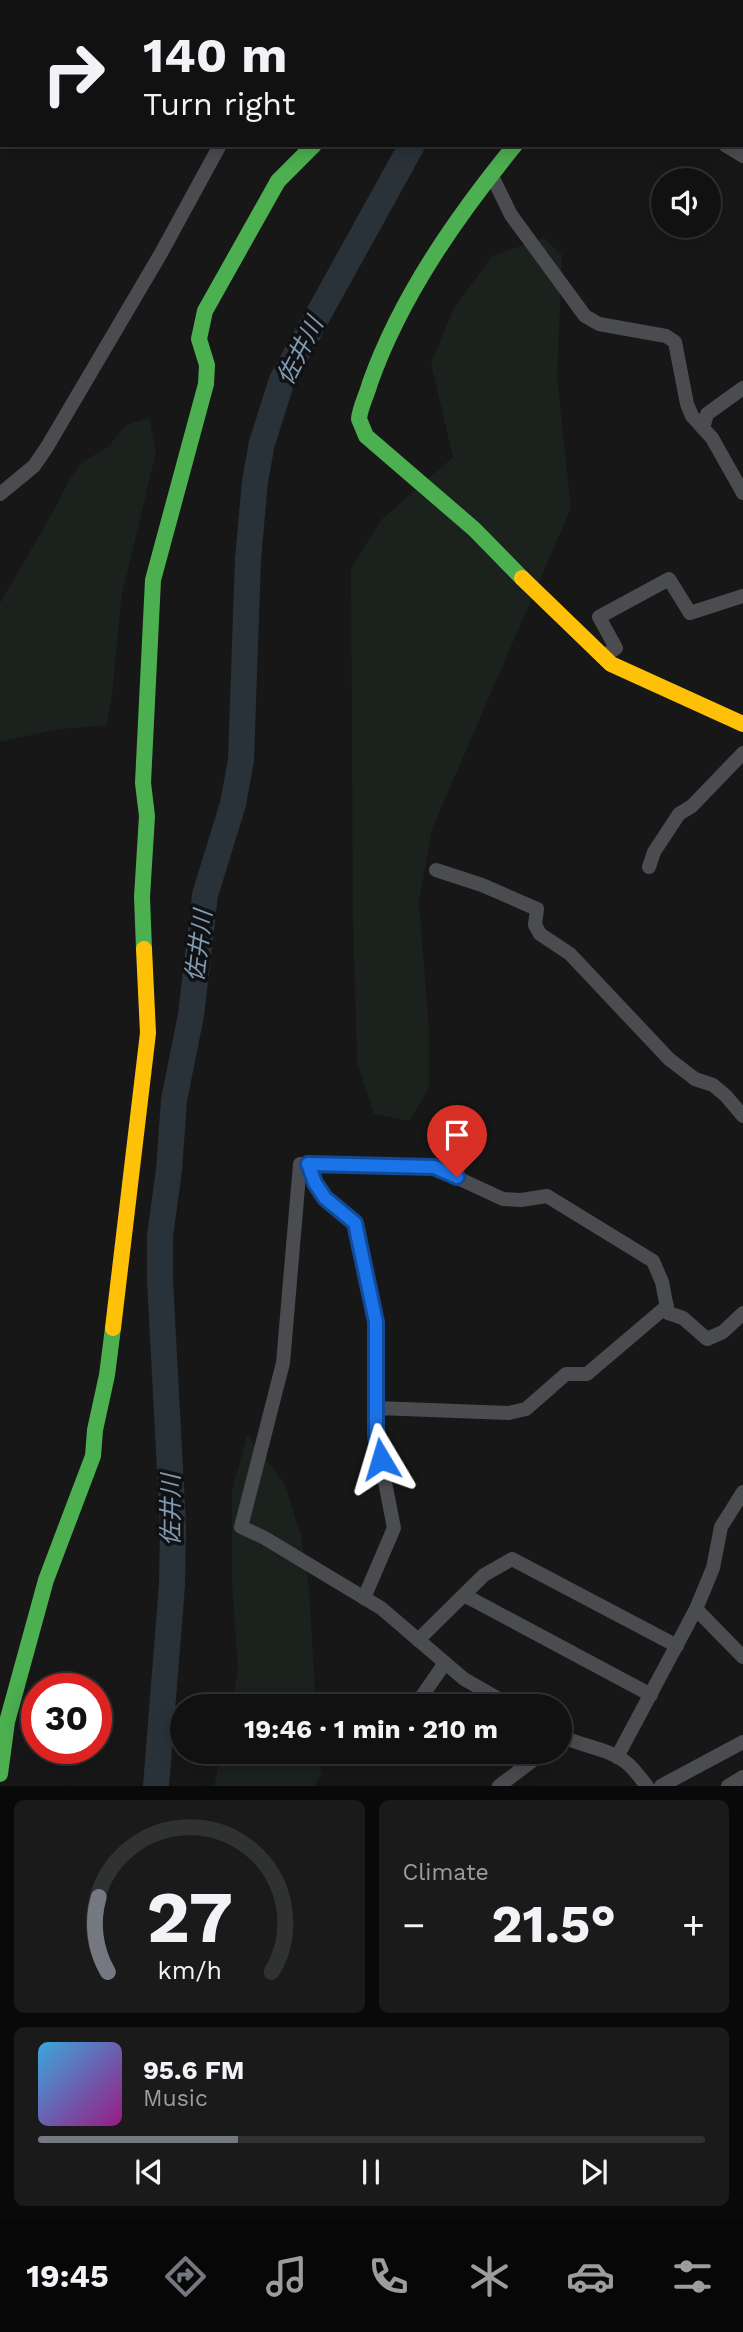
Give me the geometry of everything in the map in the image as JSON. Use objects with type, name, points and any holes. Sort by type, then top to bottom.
[{"type":"street","points":[[0,494],[34,466],[47,447],[160,255],[219,147]]},
{"type":"street","points":[[0,1774],[8,1722],[46,1580],[93,1456],[95,1430],[107,1375],[148,1033],[142,897],[146,816],[143,783],[153,580],[206,384],[207,365],[199,339],[205,311],[278,181],[312,147]]},
{"type":"street","points":[[514,147],[424,274],[389,335],[360,413],[360,424],[366,436],[474,529],[603,657],[637,677],[743,724]]},
{"type":"street","points":[[492,176],[511,215],[585,316],[599,324],[666,336],[675,342],[687,404],[692,416],[712,438],[742,487]]},
{"type":"street","points":[[703,428],[707,414],[743,388]]},
{"type":"street","points":[[603,657],[616,648],[598,617],[669,579],[690,613],[743,596]]},
{"type":"street","points":[[649,867],[654,852],[679,814],[692,806],[743,753]]},
{"type":"street","points":[[436,870],[482,885],[537,909],[535,925],[540,934],[570,954],[669,1059],[695,1079],[713,1085],[743,1116]]},
{"type":"street","points":[[490,1694],[464,1679],[381,1608],[263,1537],[241,1527],[283,1363],[300,1164],[434,1167],[503,1199],[521,1200],[547,1196],[653,1261],[662,1282],[668,1313],[683,1318],[707,1339],[723,1332],[743,1313]]},
{"type":"street","points":[[308,1164],[315,1183],[325,1198],[355,1223],[376,1322],[376,1436],[394,1528],[364,1598]]},
{"type":"street","points":[[377,1408],[509,1413],[526,1409],[566,1374],[587,1374],[667,1306]]},
{"type":"street","points":[[617,1757],[696,1609],[713,1568],[722,1527],[743,1492]]},
{"type":"street","points":[[418,1640],[484,1576],[512,1559],[677,1646]]},
{"type":"street","points":[[464,1595],[650,1695]]},
{"type":"street","points":[[696,1609],[743,1657]]},
{"type":"street","points":[[423,1694],[445,1663]]},
{"type":"street","points":[[572,1741],[617,1757],[629,1765],[647,1786]]},
{"type":"street","points":[[661,1786],[743,1742]]},
{"type":"street","points":[[499,1786],[528,1764]]},
{"type":"street","points":[[727,1786],[743,1777]]},
{"type":"shaded area","points":[[544,238],[562,255],[557,377],[571,508],[432,829],[419,901],[429,1029],[429,1088],[409,1121],[374,1114],[357,1063],[353,921],[351,568],[382,519],[453,457],[431,364],[454,308],[492,256]]},
{"type":"shaded area","points":[[149,418],[156,452],[121,599],[107,725],[53,730],[0,742],[0,603],[81,463],[109,446],[126,425]]},
{"type":"shaded area","points":[[247,1435],[285,1484],[301,1536],[309,1589],[315,1694],[233,1694],[238,1671],[232,1581],[232,1492]]},
{"type":"shaded area","points":[[219,1764],[320,1764],[321,1775],[315,1786],[214,1786]]},
{"type":"waterway","name":"佐井川","points":[[156,1786],[172,1585],[173,1526],[160,1236],[169,1170],[174,1100],[191,1015],[205,895],[233,804],[241,760],[248,559],[255,481],[262,443],[282,380],[411,147]]},
{"type":"traffic: fast","points":[[144,949],[142,897],[147,816],[143,783],[153,580],[206,384],[207,365],[199,339],[205,311],[278,181],[312,147]]},
{"type":"traffic: fast","points":[[513,147],[472,200],[414,288],[383,351],[359,419],[366,436],[474,529],[522,578]]},
{"type":"traffic: fast","points":[[0,1774],[7,1722],[46,1580],[93,1456],[113,1328]]},
{"type":"traffic: slow","points":[[522,578],[611,664],[743,724]]},
{"type":"traffic: slow","points":[[113,1328],[148,1033],[144,949]]},
{"type":"route","points":[[381,1459],[376,1436],[376,1322],[355,1223],[325,1198],[315,1183],[308,1164],[434,1167],[457,1177]]}]
